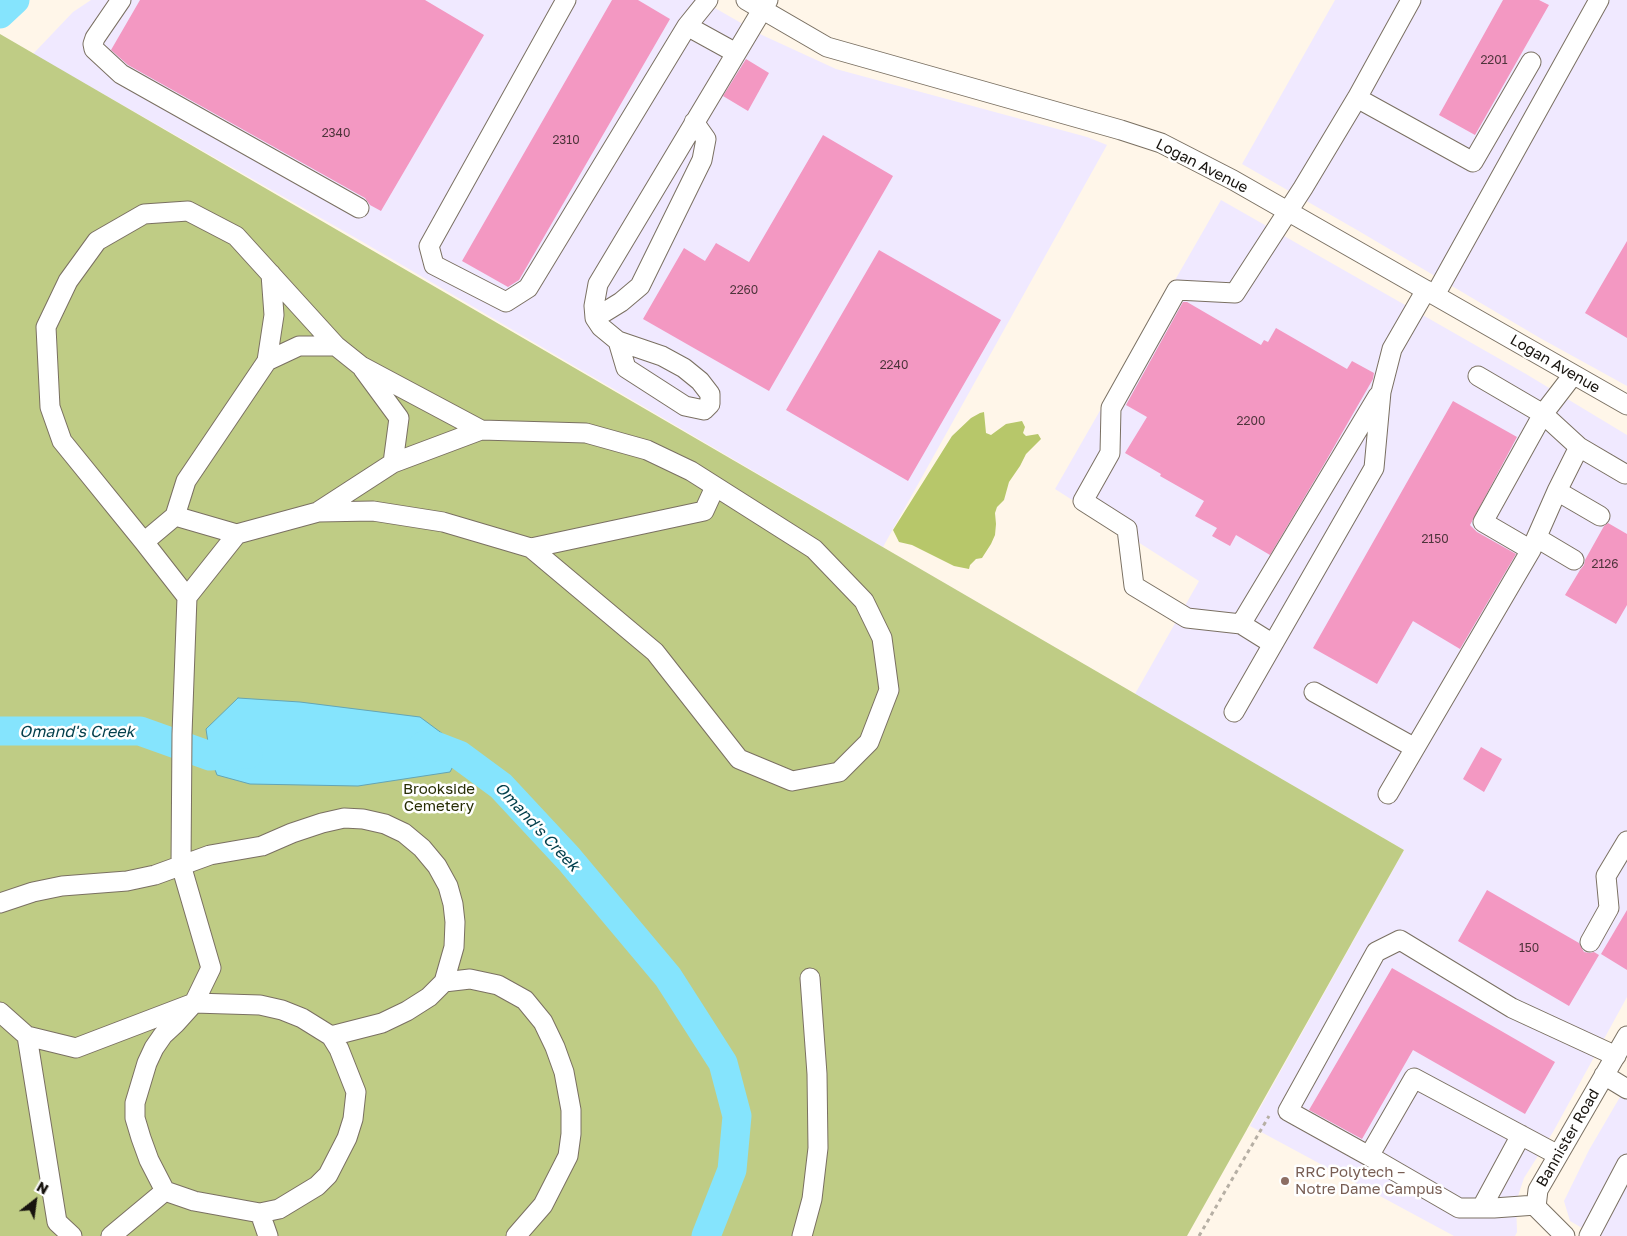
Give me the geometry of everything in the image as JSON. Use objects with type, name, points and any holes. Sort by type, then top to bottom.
[{"type":"street","points":[[120,0],[93,44],[94,49],[121,74],[359,208]]},
{"type":"street","points":[[566,0],[429,246],[434,265],[506,302],[528,288],[687,26],[708,0]]},
{"type":"street","points":[[1273,644],[1241,624],[1187,618],[1134,586],[1127,528],[1082,501],[1110,453],[1111,408],[1177,290],[1235,293],[1303,188],[1357,98],[1410,0]]},
{"type":"street","points":[[1234,712],[1374,468],[1381,392],[1392,349],[1430,293],[1599,0]]},
{"type":"street","points":[[618,340],[626,368],[685,406],[704,410],[710,404],[710,394],[700,381],[684,368],[662,356],[618,340],[601,327],[595,318],[594,306],[598,284],[736,53],[759,3]]},
{"type":"street","name":"Logan Avenue","points":[[759,3],[827,47],[1121,130],[1161,144],[1233,180],[1287,210],[1627,405]]},
{"type":"street","points":[[687,26],[736,53]]},
{"type":"street","points":[[1357,98],[1473,162],[1531,62]]},
{"type":"street","points":[[595,318],[621,302],[640,286],[702,160],[706,139],[694,122]]},
{"type":"street","points":[[187,597],[62,442],[50,407],[46,327],[68,281],[97,241],[144,214],[188,211],[236,236],[336,346],[361,366],[481,430]]},
{"type":"street","points":[[144,542],[175,516],[186,481],[267,361],[274,315],[271,274]]},
{"type":"street","points":[[267,361],[299,346],[336,346]]},
{"type":"street","points":[[361,366],[399,418],[393,463]]},
{"type":"street","points":[[1573,375],[1543,414],[1483,522],[1574,560]]},
{"type":"street","points":[[1478,376],[1543,414],[1579,448],[1625,474]]},
{"type":"street","points":[[1241,624],[1381,392]]},
{"type":"street","points":[[175,516],[238,534],[318,512],[373,511],[443,522],[531,548],[655,652],[739,759],[792,780],[839,772],[869,742],[889,690],[882,638],[864,601],[814,549],[691,471],[647,450],[586,433],[481,430],[393,463],[318,512]]},
{"type":"street","points":[[1388,794],[1534,544],[1557,491],[1579,448]]},
{"type":"street","points":[[531,548],[704,510],[715,487]]},
{"type":"street","points":[[1557,491],[1600,516]]},
{"type":"street","points":[[0,1012],[27,1036],[76,1048],[194,1003],[250,1004],[282,1010],[302,1018],[331,1036],[339,1049],[356,1092],[353,1119],[328,1175],[317,1186],[279,1209],[260,1213],[194,1201],[165,1191],[149,1160],[136,1118],[135,1103],[144,1070],[154,1048],[163,1035],[194,1003],[211,968],[181,865],[182,734],[187,597],[238,534]]},
{"type":"street","points":[[1314,692],[1415,748]]},
{"type":"street","points":[[0,903],[33,892],[62,886],[127,881],[155,875],[210,855],[262,846],[292,833],[344,818],[363,819],[385,824],[404,833],[422,848],[437,866],[448,886],[453,904],[455,922],[454,947],[444,982],[429,997],[407,1011],[382,1022],[331,1036]]},
{"type":"street","points":[[1590,942],[1609,908],[1606,876],[1627,841]]},
{"type":"street","points":[[1536,1205],[1459,1208],[1288,1111],[1376,952],[1400,940],[1512,1008],[1616,1056]]},
{"type":"street","points":[[802,1236],[812,1199],[818,1148],[817,1074],[810,978]]},
{"type":"street","points":[[444,982],[470,979],[489,983],[498,985],[525,1000],[543,1022],[555,1046],[564,1072],[571,1110],[571,1134],[568,1156],[543,1206],[516,1236]]},
{"type":"street","points":[[27,1036],[57,1222],[72,1236]]},
{"type":"street","name":"Bannister Road","points":[[1565,1236],[1536,1207],[1538,1190],[1627,1036]]},
{"type":"street","points":[[1604,1076],[1627,1089]]},
{"type":"street","points":[[1369,1156],[1414,1078],[1558,1155]]},
{"type":"street","points":[[1482,1208],[1521,1135]]},
{"type":"street","points":[[1589,1236],[1627,1164]]},
{"type":"street","points":[[111,1236],[165,1191]]},
{"type":"street","points":[[260,1213],[268,1236]]},
{"type":"path","points":[[1198,1236],[1269,1116]]},
{"type":"shaded area","points":[[91,0],[701,0],[762,35],[836,69],[1087,137],[1107,145],[883,547],[361,241],[33,54],[73,12]]},
{"type":"shaded area","points":[[1335,0],[1627,0],[1627,386],[1540,338],[1242,164]]},
{"type":"shaded area","points":[[1221,200],[1526,374],[1627,435],[1627,997],[1553,1132],[1524,1178],[1516,1202],[1517,1232],[1515,1236],[1454,1236],[1250,1126],[1404,850],[1135,694],[1199,581],[1055,489]]},
{"type":"shaded area","points":[[1627,1085],[1627,1236],[1596,1236],[1570,1221],[1564,1201],[1589,1150]]},
{"type":"green space","name":"Brookside Cemetery","points":[[0,34],[1404,850],[1187,1236],[0,1236]]},
{"type":"green space","points":[[984,412],[986,433],[991,435],[1006,424],[1022,421],[1025,427],[1023,433],[1026,436],[1038,434],[1041,439],[1026,454],[1009,482],[1004,500],[997,507],[995,513],[995,535],[991,544],[982,558],[976,559],[969,569],[954,566],[912,545],[899,542],[893,530],[952,436],[971,418]]},
{"type":"water","points":[[238,698],[300,702],[420,717],[455,743],[459,755],[450,772],[358,786],[250,784],[217,775],[210,756],[206,729]]},
{"type":"building","points":[[140,0],[425,0],[484,35],[381,211],[370,205],[365,198],[128,65],[111,50]]},
{"type":"building","points":[[612,0],[638,0],[670,19],[519,280],[508,287],[462,261]]},
{"type":"building","points":[[1503,0],[1539,0],[1549,5],[1475,135],[1439,115]]},
{"type":"building","points":[[746,59],[769,73],[748,111],[723,96]]},
{"type":"building","points":[[823,135],[893,176],[769,391],[643,319],[684,248],[705,261],[716,243],[749,262]]},
{"type":"building","points":[[1627,241],[1627,338],[1585,313]]},
{"type":"building","points":[[879,250],[1001,320],[908,481],[786,410]]},
{"type":"building","points":[[1183,302],[1187,302],[1261,345],[1264,340],[1268,342],[1276,328],[1347,369],[1352,361],[1374,373],[1373,379],[1270,555],[1236,535],[1230,546],[1212,536],[1217,528],[1195,516],[1204,501],[1125,453],[1147,417],[1126,405]]},
{"type":"building","points":[[1453,401],[1517,437],[1470,525],[1477,532],[1516,554],[1460,649],[1413,621],[1377,684],[1313,648]]},
{"type":"building","points":[[1608,523],[1627,534],[1627,605],[1616,624],[1565,595],[1584,565],[1604,526]]},
{"type":"building","points":[[1481,747],[1502,759],[1484,792],[1463,779]]},
{"type":"building","points":[[1487,890],[1579,943],[1584,952],[1594,952],[1599,955],[1569,1006],[1458,941]]},
{"type":"building","points":[[1627,910],[1627,970],[1601,954]]},
{"type":"building","points":[[1392,968],[1555,1062],[1525,1114],[1413,1050],[1362,1139],[1309,1110]]},
{"type":"waterway","name":"Omand's Creek","points":[[0,14],[15,0]]},
{"type":"waterway","name":"Omand's Creek","points":[[0,731],[140,731],[210,756],[248,754]]},
{"type":"waterway","name":"Omand's Creek","points":[[423,746],[433,745],[459,755],[501,786],[569,859],[668,977],[723,1063],[737,1116],[732,1170],[706,1236]]},
{"type":"place","name":"RRC Polytech – Notre Dame Campus","points":[[1285,1181]]}]
